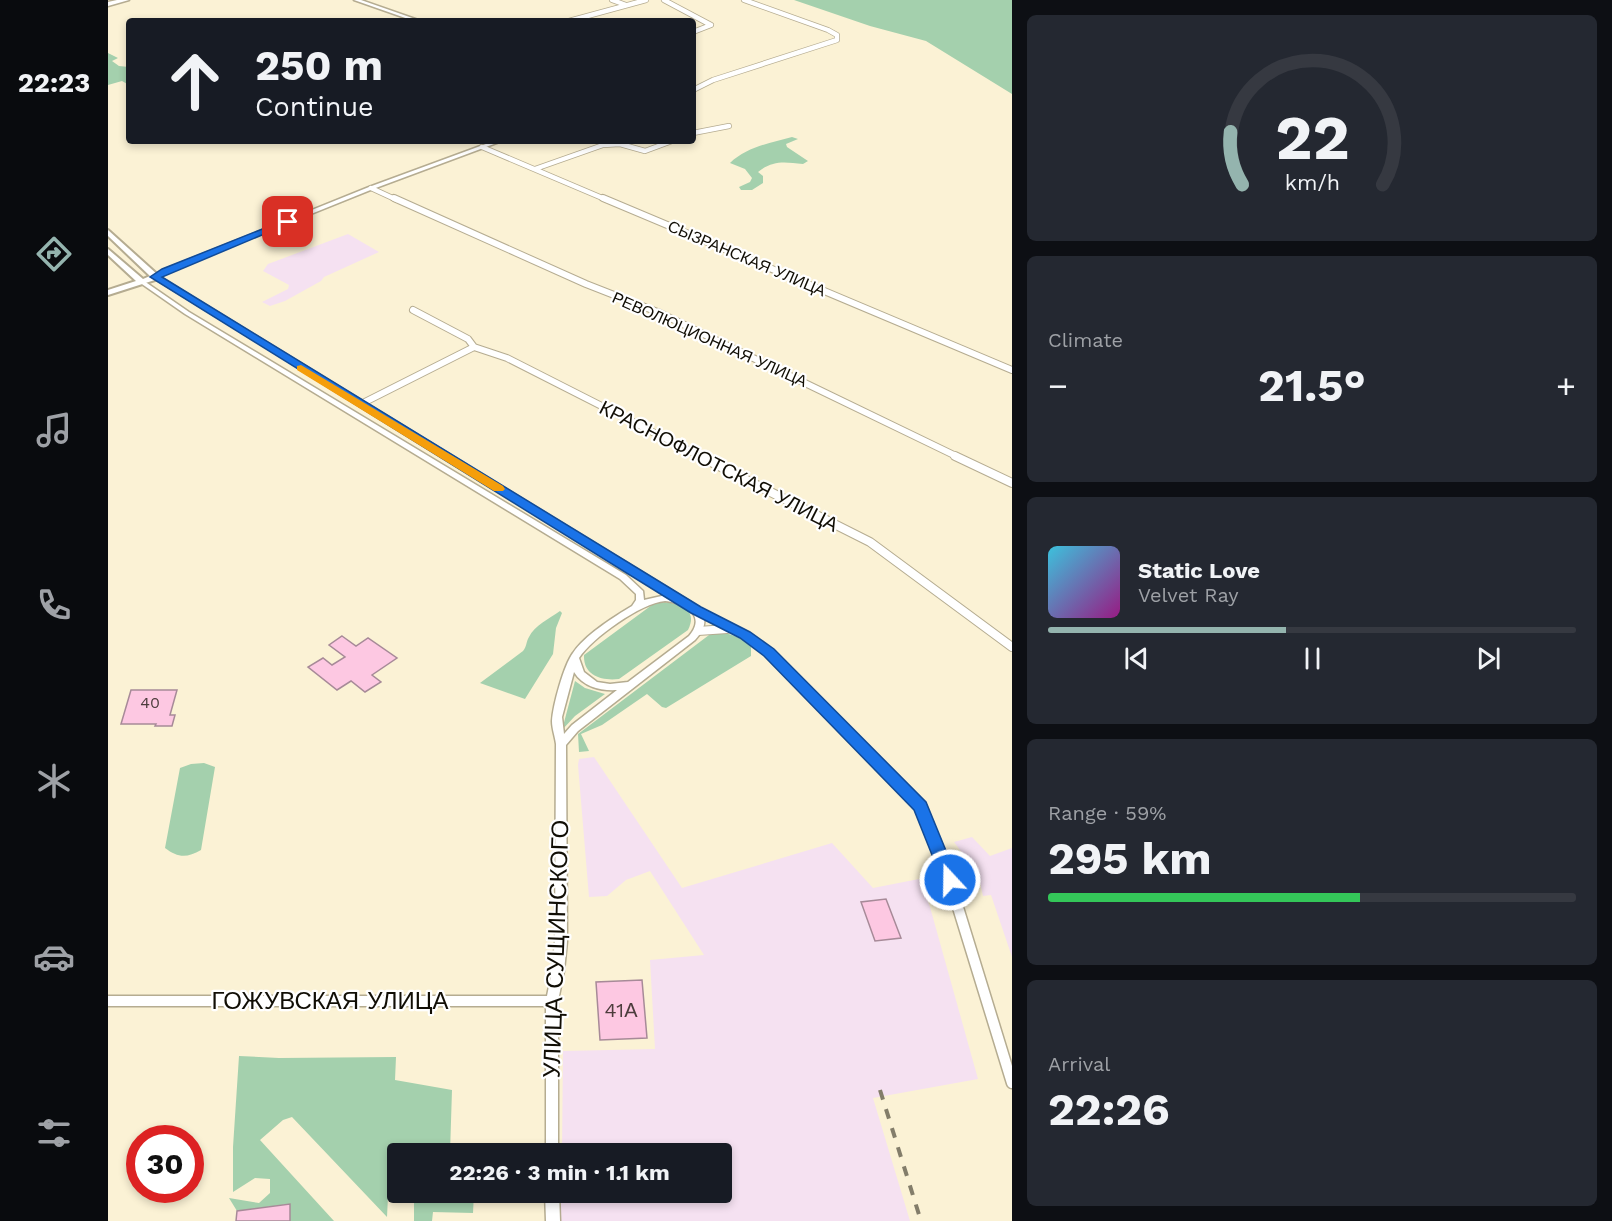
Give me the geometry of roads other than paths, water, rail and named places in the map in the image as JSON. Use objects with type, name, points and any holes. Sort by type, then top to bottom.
[{"type":"main road","points":[[108,4],[126,0]]},
{"type":"main road","points":[[108,232],[153,275]]},
{"type":"main road","points":[[108,251],[139,279]]},
{"type":"main road","points":[[108,286],[153,275]]},
{"type":"main road","points":[[108,293],[139,279]]},
{"type":"street","points":[[359,0],[410,18]]},
{"type":"street","points":[[612,0],[627,5]]},
{"type":"street","points":[[580,18],[646,0]]},
{"type":"street","points":[[664,0],[711,25],[696,31]]},
{"type":"street","points":[[696,88],[713,80],[837,40],[837,35],[828,30],[744,0]]},
{"type":"street","points":[[696,133],[729,126]]},
{"type":"street","points":[[153,275],[371,188],[490,144]]},
{"type":"street","points":[[535,169],[603,145],[620,144],[645,151],[664,144]]},
{"type":"street","name":"СЫЗРАНСКАЯ УЛИЦА","points":[[482,147],[1012,370]]},
{"type":"street","name":"РЕВОЛЮЦИОННАЯ УЛИЦА","points":[[371,188],[586,284],[660,313],[1012,483]]},
{"type":"street","points":[[153,275],[231,326],[696,610],[735,630],[769,652],[921,806],[948,875],[1012,1083]]},
{"type":"street","points":[[139,279],[220,332],[623,577],[640,593],[636,607]]},
{"type":"street","name":"КРАСНОФЛОТСКАЯ УЛИЦА","points":[[413,310],[468,339],[474,346],[507,358],[870,542],[1012,647]]},
{"type":"street","points":[[220,332],[231,326]]},
{"type":"street","points":[[243,346],[255,340]]},
{"type":"street","points":[[349,410],[474,346]]},
{"type":"street","points":[[634,681],[613,688],[592,684],[578,672],[575,657],[588,643],[636,607],[657,598],[666,597],[683,602]]},
{"type":"street","points":[[696,610],[701,623],[698,631]]},
{"type":"street","points":[[561,744],[574,728],[698,631],[718,628],[735,630]]},
{"type":"street","name":"УЛИЦА СУЩИНСКОГО","points":[[552,1143],[552,1001],[561,940],[561,744],[557,721],[575,657]]},
{"type":"street","name":"ГОЖУВСКАЯ УЛИЦА","points":[[108,1001],[552,1001]]},
{"type":"street","points":[[552,1203],[553,1221]]},
{"type":"railway","points":[[880,1090],[921,1221]]}]
